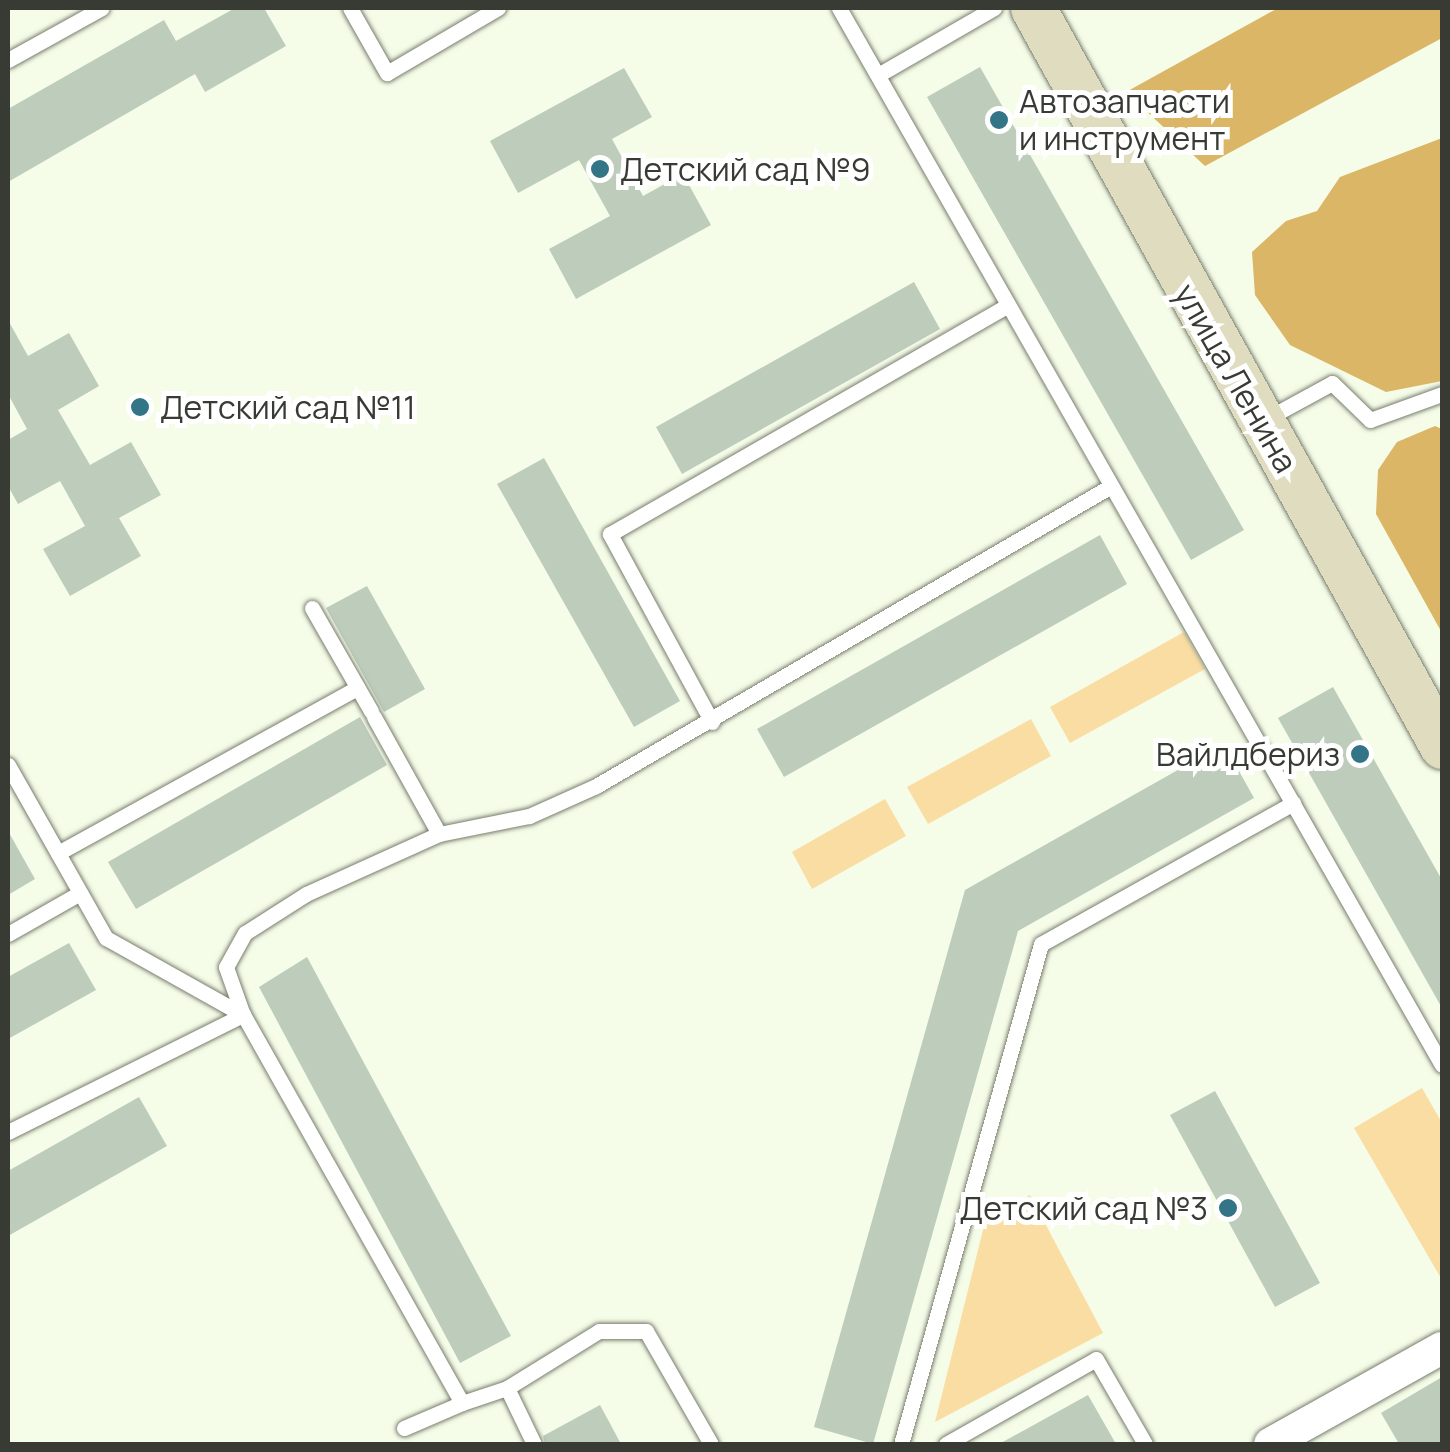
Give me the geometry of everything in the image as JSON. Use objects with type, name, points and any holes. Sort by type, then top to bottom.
[{"type":"main road","name":"улица Ленина","points":[[1034,8],[1442,746]]},
{"type":"street","points":[[1270,1444],[1442,1348]]},
{"type":"lane","points":[[8,60],[102,8]]},
{"type":"lane","points":[[350,8],[387,73],[498,8]]},
{"type":"lane","points":[[838,8],[1442,1065]]},
{"type":"lane","points":[[878,75],[994,8]]},
{"type":"lane","points":[[712,722],[610,534],[1008,305]]},
{"type":"lane","points":[[1262,421],[1332,383],[1370,420],[1442,394]]},
{"type":"lane","points":[[462,1404],[242,1016],[226,968],[245,933],[306,894],[439,834],[529,816],[596,786],[712,722],[1111,486]]},
{"type":"lane","points":[[312,608],[439,834]]},
{"type":"lane","points":[[58,853],[358,688]]},
{"type":"lane","points":[[8,765],[106,938],[242,1016]]},
{"type":"lane","points":[[901,1444],[1041,944],[1293,802]]},
{"type":"lane","points":[[8,934],[80,892]]},
{"type":"lane","points":[[8,1132],[242,1016]]},
{"type":"lane","points":[[404,1428],[506,1388],[599,1331],[646,1331],[711,1444]]},
{"type":"lane","points":[[946,1444],[1096,1359],[1145,1444]]},
{"type":"lane","points":[[506,1388],[534,1444]]},
{"type":"shaded area","points":[[1278,8],[1442,8],[1442,38],[1205,166],[1126,92]]},
{"type":"shaded area","points":[[1442,138],[1442,381],[1386,392],[1290,345],[1255,295],[1252,252],[1286,221],[1317,211],[1340,177]]},
{"type":"shaded area","points":[[1435,426],[1442,429],[1442,633],[1376,514],[1378,470],[1397,442]]},
{"type":"shaded area","points":[[1184,632],[1205,669],[1070,743],[1050,707]]},
{"type":"shaded area","points":[[1031,719],[1051,756],[928,824],[907,787]]},
{"type":"shaded area","points":[[885,799],[906,836],[812,889],[792,852]]},
{"type":"shaded area","points":[[1422,1088],[1442,1123],[1442,1280],[1354,1128]]},
{"type":"shaded area","points":[[1030,1195],[1103,1333],[935,1422],[985,1222]]},
{"type":"building","points":[[235,8],[264,8],[286,46],[205,92],[195,74],[8,182],[8,109],[164,20],[176,41]]},
{"type":"building","points":[[980,67],[1244,530],[1191,560],[927,97]]},
{"type":"building","points":[[624,68],[652,117],[612,139],[643,196],[683,174],[711,225],[576,299],[549,249],[610,216],[579,160],[518,193],[490,141]]},
{"type":"building","points":[[914,282],[940,329],[682,474],[656,427]]},
{"type":"building","points":[[8,320],[28,356],[69,333],[99,386],[58,410],[90,465],[131,442],[161,495],[119,518],[141,556],[70,596],[43,549],[85,526],[60,481],[18,504],[8,486],[8,440],[27,429],[8,394]]},
{"type":"building","points":[[544,458],[680,701],[634,727],[497,484]]},
{"type":"building","points":[[1100,535],[1127,584],[784,777],[757,729]]},
{"type":"building","points":[[367,586],[425,689],[384,712],[326,608]]},
{"type":"building","points":[[1333,687],[1442,880],[1442,1008],[1278,718]]},
{"type":"building","points":[[360,717],[387,765],[136,909],[108,862]]},
{"type":"building","points":[[1224,744],[1254,798],[1018,931],[873,1444],[814,1427],[965,890]]},
{"type":"building","points":[[8,831],[35,879],[8,895]]},
{"type":"building","points":[[69,943],[96,990],[8,1039],[8,977]]},
{"type":"building","points":[[307,957],[511,1336],[460,1363],[259,987]]},
{"type":"building","points":[[1215,1091],[1320,1283],[1275,1307],[1170,1115]]},
{"type":"building","points":[[139,1097],[167,1146],[8,1236],[8,1171]]},
{"type":"building","points":[[1442,1377],[1442,1444],[1399,1444],[1381,1413]]},
{"type":"building","points":[[1088,1395],[1116,1444],[999,1444]]},
{"type":"building","points":[[600,1405],[621,1444],[545,1444],[543,1436]]},
{"type":"place","name":"Автозапчасти и инструмент","points":[[999,120]]},
{"type":"place","name":"Детский сад №9","points":[[600,169]]},
{"type":"place","name":"Детский сад №11","points":[[140,407]]},
{"type":"place","name":"Вайлдбериз","points":[[1360,754]]},
{"type":"place","name":"Детский сад №3","points":[[1228,1208]]}]
